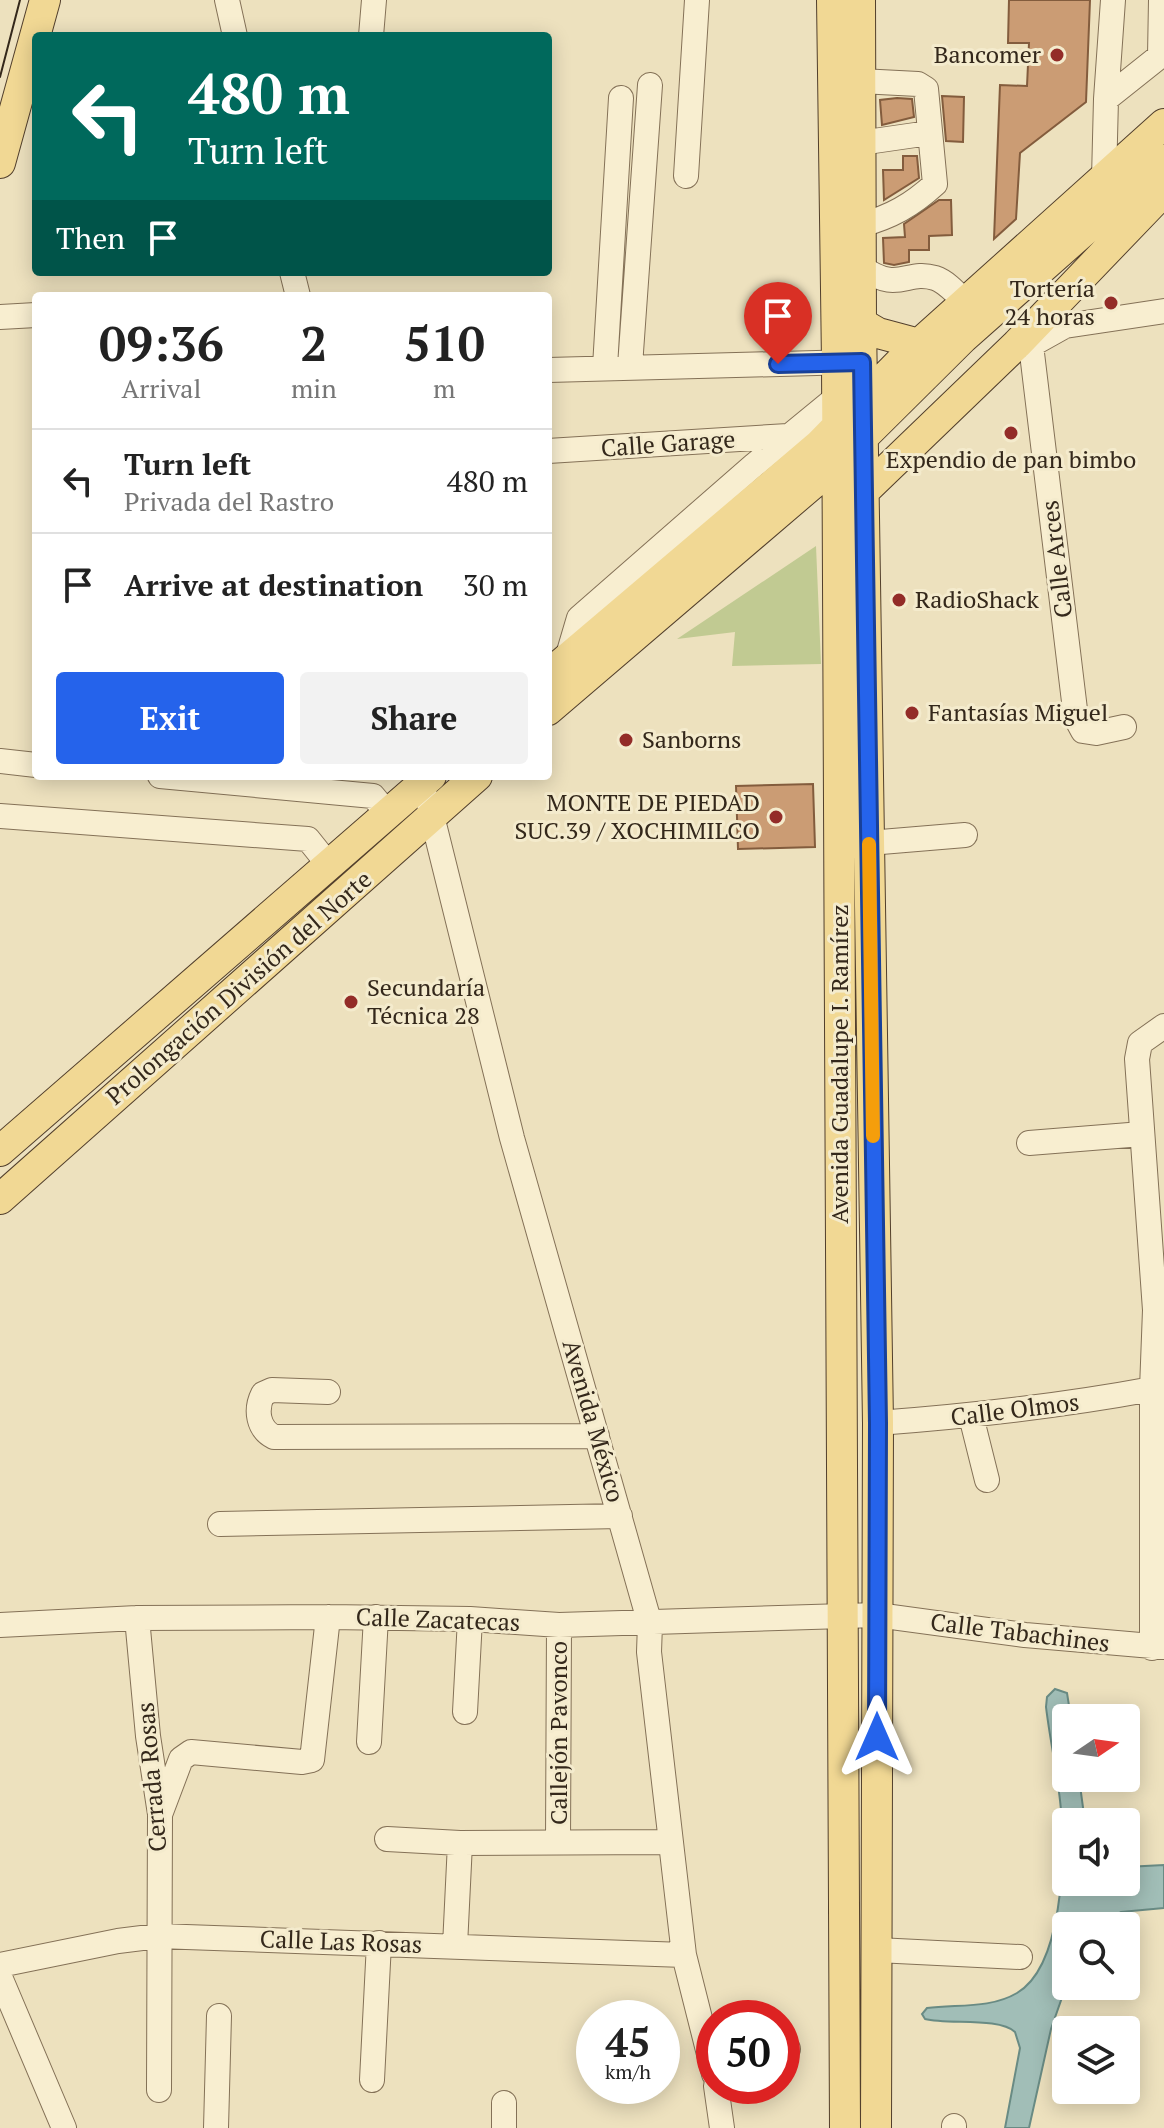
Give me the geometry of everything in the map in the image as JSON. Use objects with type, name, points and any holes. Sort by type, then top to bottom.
[{"type":"main road","points":[[36,32],[45,0]]},
{"type":"main road","name":"Avenida Guadalupe I. Ramírez","points":[[832,0],[850,362],[843,1615],[845,2128]]},
{"type":"main road","name":"Avenida Guadalupe I. Ramírez","points":[[850,362],[861,323],[860,0]]},
{"type":"main road","points":[[0,163],[32,47]]},
{"type":"main road","points":[[554,687],[850,416],[919,344],[1164,124]]},
{"type":"main road","points":[[850,416],[963,338],[1164,160]]},
{"type":"main road","points":[[1015,344],[1164,172]]},
{"type":"main road","points":[[780,512],[806,505],[848,487],[1015,344],[1164,191]]},
{"type":"main road","points":[[861,323],[878,333],[919,344]]},
{"type":"main road","points":[[554,687],[780,512],[848,487]]},
{"type":"main road","name":"Avenida Guadalupe I. Ramírez","points":[[848,487],[869,843],[878,1423],[876,2128]]},
{"type":"main road","name":"Prolongación División del Norte","points":[[0,1151],[424,780]]},
{"type":"main road","name":"Prolongación División del Norte","points":[[0,1199],[473,780]]},
{"type":"street","points":[[227,0],[234,32]]},
{"type":"street","points":[[371,32],[374,0]]},
{"type":"street","points":[[686,176],[697,0]]},
{"type":"street","points":[[1104,178],[1113,0]]},
{"type":"street","points":[[1106,99],[1162,54],[1161,0]]},
{"type":"street","points":[[860,81],[918,84],[926,89],[935,184],[893,215],[861,225]]},
{"type":"street","points":[[630,366],[650,85]]},
{"type":"street","points":[[605,367],[621,98]]},
{"type":"street","points":[[860,143],[929,133]]},
{"type":"street","points":[[861,267],[876,278],[890,282],[931,277],[944,282],[966,303]]},
{"type":"street","points":[[1015,344],[1065,326],[1164,311]]},
{"type":"street","points":[[0,317],[32,315]]},
{"type":"street","name":"Calle Arces","points":[[1015,344],[1076,718],[1083,731],[1096,733],[1124,727]]},
{"type":"street","points":[[552,370],[850,362]]},
{"type":"street","points":[[554,687],[579,618],[788,436],[850,416]]},
{"type":"street","name":"Calle Garage","points":[[552,451],[788,436]]},
{"type":"street","points":[[0,761],[32,765]]},
{"type":"street","points":[[203,780],[373,796],[388,814]]},
{"type":"street","name":"Avenida México","points":[[426,780],[512,1138],[650,1624],[649,1652],[669,1842],[684,1955],[697,2000]]},
{"type":"street","points":[[0,816],[308,839],[328,864]]},
{"type":"street","points":[[869,843],[965,835]]},
{"type":"street","points":[[1158,1648],[1158,1473],[1152,1389],[1159,1310],[1156,1205],[1142,1134],[1137,1059],[1140,1043],[1164,1026]]},
{"type":"street","points":[[1029,1143],[1142,1134]]},
{"type":"street","name":"Calle Olmos","points":[[878,1423],[971,1416],[1091,1401],[1152,1389]]},
{"type":"street","points":[[328,1392],[272,1390],[263,1394],[259,1402],[260,1422],[266,1433],[274,1437],[597,1436]]},
{"type":"street","points":[[971,1416],[987,1480]]},
{"type":"street","points":[[220,1524],[620,1516]]},
{"type":"street","name":"Calle Zacatecas","points":[[0,1625],[137,1618],[328,1617],[470,1619],[559,1625],[650,1624],[877,1615]]},
{"type":"street","name":"Calle Tabachines","points":[[877,1615],[1025,1635],[1158,1648]]},
{"type":"street","points":[[160,1814],[181,1759],[191,1752],[312,1760],[328,1617]]},
{"type":"street","points":[[369,1742],[376,1617]]},
{"type":"street","name":"Cerrada Rosas","points":[[137,1618],[148,1736],[160,1814],[159,2090]]},
{"type":"street","points":[[465,1712],[470,1619]]},
{"type":"street","name":"Callejón Pavonco","points":[[558,1842],[559,1625]]},
{"type":"street","points":[[387,1839],[460,1843],[669,1842]]},
{"type":"street","points":[[455,1946],[460,1843]]},
{"type":"street","name":"Calle Las Rosas","points":[[0,1965],[158,1936],[684,1955]]},
{"type":"street","points":[[372,2080],[379,1943]]},
{"type":"street","points":[[877,1950],[1020,1957]]},
{"type":"street","points":[[0,1977],[64,2128]]},
{"type":"street","points":[[216,2128],[219,2016]]},
{"type":"street","points":[[504,2103],[504,2128]]},
{"type":"street","points":[[719,2104],[722,2128]]},
{"type":"green space","points":[[816,546],[821,664],[732,666],[735,632],[677,639]]},
{"type":"water","points":[[1055,1689],[1067,1693],[1069,1704],[1052,1704],[1052,1746],[1046,1707],[1047,1697]]},
{"type":"water","points":[[1059,1792],[1081,1792],[1083,1808],[1061,1808]]},
{"type":"water","points":[[1164,1865],[1164,1908],[1121,1912],[1057,1912],[1059,1896],[1140,1896],[1140,1866]]},
{"type":"water","points":[[1052,1936],[1052,2000],[1061,2000],[1056,2016],[1052,2016],[1029,2128],[1005,2128],[1020,2048],[1015,2032],[997,2024],[935,2021],[925,2019],[922,2014],[927,2008],[985,2004],[1007,1998],[1032,1979],[1044,1960]]},
{"type":"building","points":[[1009,0],[1090,0],[1086,102],[1020,153],[1016,219],[994,239],[1000,85],[1027,86],[1029,43],[1008,43]]},
{"type":"building","points":[[942,96],[964,97],[963,142],[946,141]]},
{"type":"building","points":[[912,99],[914,117],[882,125],[880,100]]},
{"type":"building","points":[[903,156],[917,156],[919,178],[884,200],[883,170],[903,170]]},
{"type":"building","points":[[939,200],[951,200],[952,235],[929,236],[929,250],[909,250],[909,262],[884,263],[883,238],[905,237],[904,224]]},
{"type":"building","name":"MONTE DE PIEDAD SUC.39 / XOCHIMILCO","points":[[813,784],[815,847],[738,849],[736,786]]},
{"type":"tram line","points":[[0,77],[20,0]]},
{"type":"slow traffic","points":[[869,844],[873,1136]]},
{"type":"place","name":"Bancomer","points":[[1057,55]]},
{"type":"place","name":"Tortería 24 horas","points":[[1111,303]]},
{"type":"place","name":"Expendio de pan bimbo","points":[[1011,433]]},
{"type":"place","name":"RadioShack","points":[[899,600]]},
{"type":"place","name":"Fantasías Miguel","points":[[912,713]]},
{"type":"place","name":"Sanborns","points":[[626,740]]},
{"type":"place","name":"MONTE DE PIEDAD SUC.39 / XOCHIMILCO","points":[[776,817]]},
{"type":"place","name":"Secundaría Técnica 28","points":[[351,1002]]},
{"type":"route","points":[[778,364],[862,362],[878,1423],[877,1737]]}]
